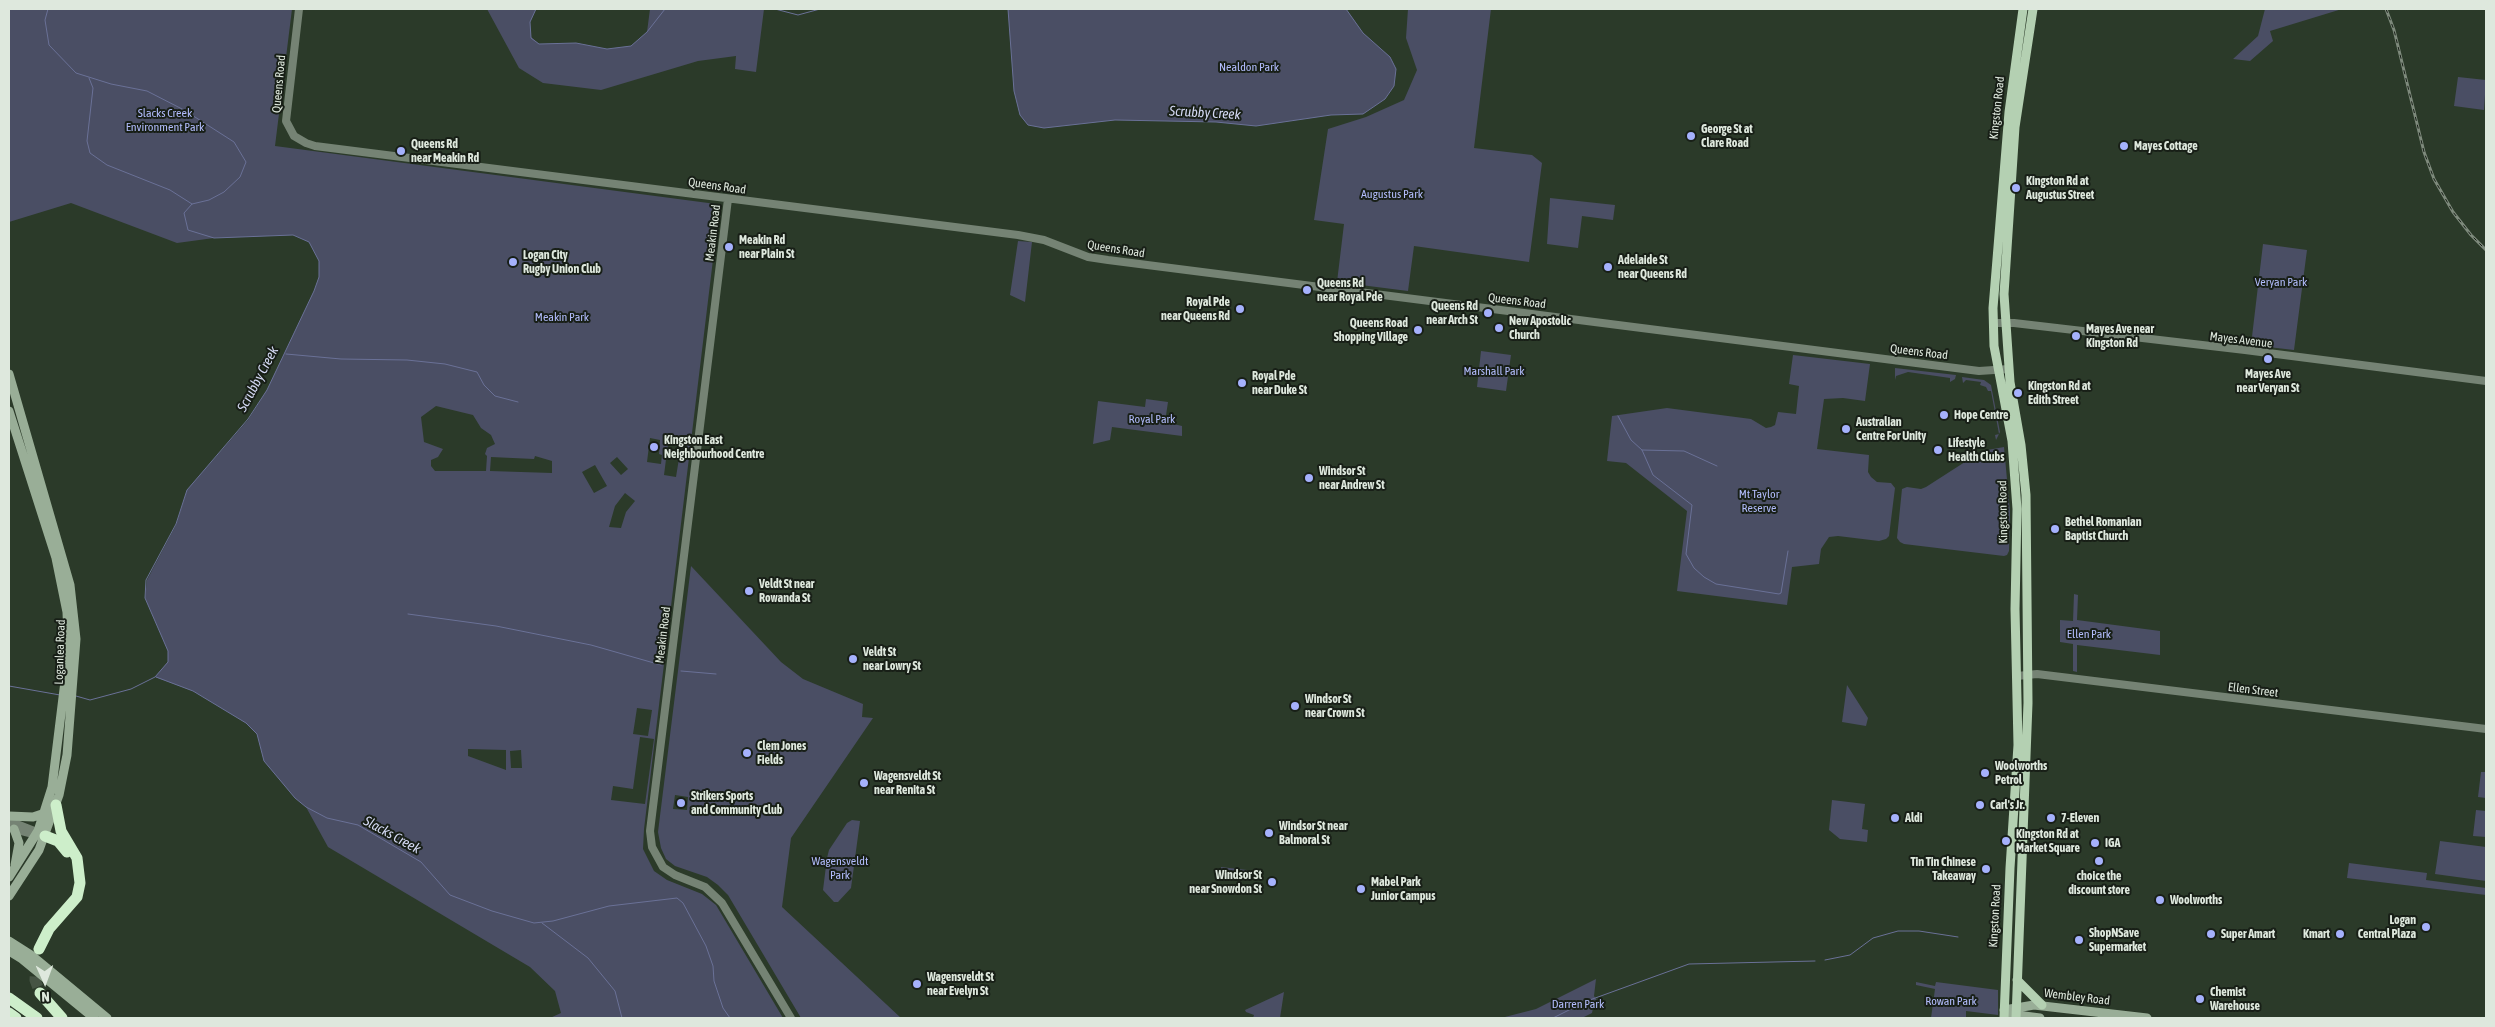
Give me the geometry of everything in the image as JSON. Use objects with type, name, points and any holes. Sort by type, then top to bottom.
[{"type":"highway","points":[[39,948],[44,937],[77,897],[78,891],[79,867],[74,850],[62,831],[56,805]]},
{"type":"highway","points":[[39,835],[58,841],[68,854],[74,875],[73,900]]},
{"type":"highway","points":[[40,993],[62,1018]]},
{"type":"highway","points":[[9,998],[37,1018]]},
{"type":"highway","points":[[9,1013],[16,1018]]},
{"type":"main road","name":"Kingston Road","points":[[2004,1014],[2010,868],[2017,777],[2016,487],[2012,442],[1998,370],[1993,323],[2009,112],[2024,9]]},
{"type":"main road","name":"Kingston Road","points":[[2016,1014],[2027,675],[2025,483],[2009,369],[2005,266],[2015,127],[2033,9]]},
{"type":"main road","points":[[2016,55],[2022,40],[2028,38]]},
{"type":"main road","name":"Loganlea Road","points":[[9,374],[27,454],[62,586],[71,665],[64,726],[45,814],[30,867],[9,896]]},
{"type":"main road","name":"Loganlea Road","points":[[9,411],[27,454]]},
{"type":"main road","name":"Loganlea Road","points":[[9,877],[39,835],[56,805],[65,768],[64,726]]},
{"type":"main road","points":[[9,816],[34,817],[45,814]]},
{"type":"main road","points":[[12,828],[19,843],[14,860],[15,868]]},
{"type":"main road","points":[[9,940],[31,955],[107,1018]]},
{"type":"main road","points":[[9,951],[22,959],[94,1018]]},
{"type":"main road","points":[[2017,980],[2042,1006]]},
{"type":"main road","name":"Wembley Road","points":[[2016,1014],[2042,1006],[2147,1018]]},
{"type":"main road","name":"Wembley Road","points":[[2004,1014],[2039,1018]]},
{"type":"street","name":"Queens Road","points":[[299,9],[286,113],[289,128],[294,136],[306,144],[1032,237],[1102,260],[1979,371],[2009,369]]},
{"type":"street","name":"Meakin Road","points":[[728,199],[651,824],[652,847],[663,867],[674,875],[705,887],[718,898],[791,1018]]},
{"type":"street","name":"Mayes Avenue","points":[[1993,323],[2245,350],[2486,381]]},
{"type":"street","name":"Ellen Street","points":[[2017,676],[2027,675],[2486,729]]},
{"type":"street","points":[[9,821],[39,835]]},
{"type":"street","points":[[12,828],[39,835]]},
{"type":"green space","name":"Meakin Park","points":[[9,9],[292,9],[275,146],[716,204],[719,210],[643,849],[654,871],[667,880],[702,894],[716,905],[783,1018],[550,1018],[561,1013],[555,991],[530,967],[328,847],[306,807],[295,798],[264,761],[257,734],[246,723],[193,691],[155,677],[168,662],[168,651],[145,598],[147,580],[176,525],[187,490],[248,420],[267,390],[314,291],[319,277],[319,261],[309,242],[293,235],[214,238],[177,243],[71,203],[9,222]],"holes":[[[436,406],[473,415],[481,428],[491,435],[495,444],[487,448],[485,454],[487,456],[486,471],[435,471],[431,466],[431,460],[438,457],[443,449],[424,442],[421,417]],[[650,438],[660,440],[659,454],[662,455],[661,464],[647,462]],[[668,444],[681,446],[676,477],[664,475]],[[535,456],[552,461],[552,473],[490,471],[491,457],[534,459]],[[617,457],[628,469],[621,475],[610,463]],[[595,465],[607,486],[594,493],[582,472]],[[625,493],[635,501],[626,512],[621,528],[609,527],[615,506]],[[637,708],[652,710],[648,736],[633,734]],[[640,737],[654,739],[645,804],[611,800],[613,786],[633,789]],[[468,749],[506,750],[506,770],[468,756]],[[521,750],[522,768],[511,768],[510,751]]]},
{"type":"green space","points":[[487,9],[536,9],[530,22],[531,37],[539,44],[576,43],[607,49],[631,46],[647,32],[650,9],[764,9],[756,72],[735,69],[736,56],[698,61],[601,90],[543,83],[519,68]]},
{"type":"green space","name":"Nealdon Park","points":[[1008,9],[1346,9],[1363,33],[1390,57],[1396,69],[1394,86],[1385,99],[1363,114],[1331,115],[1256,126],[1216,122],[1115,120],[1044,128],[1028,125],[1020,115],[1014,91]]},
{"type":"green space","name":"Augustus Park","points":[[1408,9],[1491,9],[1474,148],[1532,155],[1542,163],[1529,262],[1414,246],[1408,291],[1337,282],[1344,224],[1314,220],[1328,129],[1366,117],[1404,100],[1417,70],[1406,38]]},
{"type":"green space","points":[[2265,9],[2342,9],[2270,31],[2273,41],[2250,61],[2233,59],[2258,36]]},
{"type":"green space","points":[[2458,77],[2486,80],[2484,110],[2454,106]]},
{"type":"green space","points":[[1550,198],[1615,205],[1613,220],[1582,216],[1578,248],[1547,244]]},
{"type":"green space","points":[[1018,241],[1032,242],[1025,302],[1010,295]]},
{"type":"green space","name":"Veryan Park","points":[[2263,244],[2307,250],[2294,350],[2251,345]]},
{"type":"green space","name":"Marshall Park","points":[[1481,351],[1511,355],[1506,391],[1477,387]]},
{"type":"green space","name":"Mt Taylor Reserve","points":[[1793,355],[1870,364],[1865,401],[1843,398],[1824,399],[1817,449],[1869,455],[1868,472],[1871,477],[1877,482],[1891,483],[1895,488],[1889,536],[1879,541],[1838,536],[1829,537],[1821,549],[1819,564],[1792,567],[1787,605],[1677,591],[1687,511],[1626,463],[1607,461],[1612,416],[1667,408],[1751,419],[1766,428],[1771,427],[1775,425],[1778,412],[1796,414],[1799,386],[1789,384]]},
{"type":"green space","points":[[1895,368],[1956,375],[1955,379],[1950,382],[1950,378],[1908,372],[1896,376],[1895,380]]},
{"type":"green space","points":[[1962,377],[1984,380],[1991,385],[1999,434],[1991,391],[1980,385],[1981,382],[1966,380],[1963,383]]},
{"type":"green space","name":"Royal Park","points":[[1146,399],[1168,402],[1165,422],[1182,426],[1182,436],[1112,427],[1110,440],[1093,444],[1098,401],[1145,407]]},
{"type":"green space","points":[[2004,447],[2010,512],[2009,551],[2007,555],[1904,544],[1900,542],[1897,538],[1902,489],[1907,487],[1921,489],[1926,487],[1982,451]]},
{"type":"green space","points":[[691,566],[781,662],[803,679],[863,704],[862,717],[873,718],[791,838],[782,907],[901,1018],[801,1018],[728,895],[707,877],[675,866],[666,859],[661,848],[658,832]],"holes":[[[675,795],[688,797],[687,810],[673,809]]]},
{"type":"green space","name":"Ellen Park","points":[[2074,594],[2078,595],[2077,620],[2160,631],[2160,655],[2077,645],[2077,672],[2073,671],[2073,644],[2060,642],[2060,620],[2073,621]]},
{"type":"green space","points":[[1847,685],[1868,718],[1866,726],[1842,722]]},
{"type":"green space","points":[[2481,772],[2486,772],[2486,798],[2478,797]]},
{"type":"green space","points":[[1832,800],[1865,804],[1862,829],[1868,830],[1867,842],[1840,839],[1829,830]]},
{"type":"green space","points":[[2476,810],[2486,811],[2486,837],[2473,836]]},
{"type":"green space","name":"Wagensveldt Park","points":[[852,820],[860,821],[851,888],[838,902],[834,902],[823,890],[827,858],[829,850],[847,823]]},
{"type":"green space","points":[[2440,841],[2486,847],[2486,881],[2435,874]]},
{"type":"green space","points":[[2349,863],[2427,873],[2426,880],[2486,888],[2486,895],[2347,878]]},
{"type":"green space","points":[[1221,867],[1247,870],[1246,876],[1244,878],[1224,873],[1221,875]]},
{"type":"green space","name":"Darren Park","points":[[1596,979],[1594,996],[1598,1002],[1593,1008],[1592,1013],[1582,1018],[1501,1018],[1536,1009]]},
{"type":"green space","name":"Rowan Park","points":[[1916,982],[1935,986],[1936,982],[1998,990],[1998,1015],[1966,1011],[1966,1018],[1931,1018],[1935,989],[1916,985]]},
{"type":"green space","points":[[1284,992],[1280,1018],[1253,1018],[1254,1015],[1245,1010]]},
{"type":"waterway","name":"Scrubby Creek","points":[[48,9],[45,20],[49,45],[76,73],[111,84],[147,91],[184,110],[234,142],[246,162],[240,177],[224,192],[209,200],[192,204],[184,213],[188,230],[214,238],[293,235],[309,242],[319,261],[319,277],[314,291],[267,390],[248,419],[187,490],[176,524],[146,580],[145,598],[168,651],[168,662],[155,677],[131,689],[90,700],[76,696]]},
{"type":"waterway","name":"Scrubby Creek","points":[[536,9],[530,22],[531,38],[539,44],[576,43],[607,49],[631,46],[647,32],[665,9]]},
{"type":"waterway","name":"Scrubby Creek","points":[[775,9],[798,15],[820,9]]},
{"type":"waterway","name":"Scrubby Creek","points":[[1008,9],[1014,91],[1020,115],[1028,125],[1044,128],[1115,120],[1216,122],[1256,126],[1331,115],[1363,114],[1385,99],[1394,86],[1396,69],[1390,57],[1363,33],[1346,9]]},
{"type":"waterway","name":"Scrubby Creek","points":[[89,78],[93,88],[87,141],[90,153],[107,165],[170,190],[192,204]]},
{"type":"waterway","points":[[286,354],[341,359],[407,360],[445,364],[477,372],[484,385],[495,396],[518,402]]},
{"type":"waterway","points":[[1618,416],[1631,440],[1642,450],[1653,475],[1692,505],[1686,554],[1694,568],[1704,577],[1716,584],[1779,594],[1781,593],[1788,551]]},
{"type":"waterway","points":[[1642,450],[1684,451],[1717,466]]},
{"type":"waterway","points":[[408,614],[496,626],[591,645],[661,665]]},
{"type":"waterway","points":[[681,671],[716,674]]},
{"type":"waterway","name":"Slacks Creek","points":[[156,677],[193,691],[246,723],[257,734],[264,761],[295,798],[306,807],[327,818],[358,825],[421,862],[450,895],[492,911],[534,923],[553,921],[609,906],[677,898],[683,903],[706,946],[713,966],[714,981],[723,1008],[730,1018]]},
{"type":"waterway","name":"Slacks Creek","points":[[9,686],[60,695]]},
{"type":"waterway","points":[[542,923],[588,958],[615,991],[622,1018]]},
{"type":"waterway","points":[[1825,960],[1850,955],[1873,938],[1898,931],[1919,931],[1958,937]]},
{"type":"waterway","points":[[1553,1018],[1587,1001],[1689,964],[1815,961]]},
{"type":"tunnel","points":[[36,960],[35,980],[40,993]]},
{"type":"railway","points":[[2386,9],[2394,30],[2424,152],[2434,179],[2453,212],[2486,250]]},
{"type":"place","name":"George St at Clare Road","points":[[1691,136]]},
{"type":"place","name":"Mayes Cottage","points":[[2124,146]]},
{"type":"place","name":"Queens Rd near Meakin Rd","points":[[401,151]]},
{"type":"place","name":"Kingston Rd at Augustus Street","points":[[2016,188]]},
{"type":"place","name":"Meakin Rd near Plain St","points":[[729,247]]},
{"type":"place","name":"Logan City Rugby Union Club","points":[[513,262]]},
{"type":"place","name":"Adelaide St near Queens Rd","points":[[1608,267]]},
{"type":"place","name":"Queens Rd near Royal Pde","points":[[1307,290]]},
{"type":"place","name":"Royal Pde near Queens Rd","points":[[1240,309]]},
{"type":"place","name":"Queens Rd near Arch St","points":[[1488,313]]},
{"type":"place","name":"New Apostolic Church","points":[[1499,328]]},
{"type":"place","name":"Queens Road Shopping Village","points":[[1418,330]]},
{"type":"place","name":"Mayes Ave near Kingston Rd","points":[[2076,336]]},
{"type":"place","name":"Mayes Ave near Veryan St","points":[[2268,359]]},
{"type":"place","name":"Royal Pde near Duke St","points":[[1242,383]]},
{"type":"place","name":"Kingston Rd at Edith Street","points":[[2018,393]]},
{"type":"place","name":"Hope Centre","points":[[1944,415]]},
{"type":"place","name":"Australian Centre For Unity","points":[[1846,429]]},
{"type":"place","name":"Kingston East Neighbourhood Centre","points":[[654,447]]},
{"type":"place","name":"Lifestyle Health Clubs","points":[[1938,450]]},
{"type":"place","name":"Windsor St near Andrew St","points":[[1309,478]]},
{"type":"place","name":"Bethel Romanian Baptist Church","points":[[2055,529]]},
{"type":"place","name":"Veldt St near Rowanda St","points":[[749,591]]},
{"type":"place","name":"Veldt St near Lowry St","points":[[853,659]]},
{"type":"place","name":"Windsor St near Crown St","points":[[1295,706]]},
{"type":"place","name":"Clem Jones Fields","points":[[747,753]]},
{"type":"place","name":"Woolworths Petrol","points":[[1985,773]]},
{"type":"place","name":"Wagensveldt St near Renita St","points":[[864,783]]},
{"type":"place","name":"Strikers Sports and Community Club","points":[[681,803]]},
{"type":"place","name":"Carl's Jr.","points":[[1980,805]]},
{"type":"place","name":"Aldi","points":[[1895,818]]},
{"type":"place","name":"7-Eleven","points":[[2051,818]]},
{"type":"place","name":"Windsor St near Balmoral St","points":[[1269,833]]},
{"type":"place","name":"Kingston Rd at Market Square","points":[[2006,841]]},
{"type":"place","name":"IGA","points":[[2095,843]]},
{"type":"place","name":"choice the discount store","points":[[2099,861]]},
{"type":"place","name":"Tin Tin Chinese Takeaway","points":[[1986,869]]},
{"type":"place","name":"Windsor St near Snowdon St","points":[[1272,882]]},
{"type":"place","name":"Mabel Park Junior Campus","points":[[1361,889]]},
{"type":"place","name":"Woolworths","points":[[2160,900]]},
{"type":"place","name":"Logan Central Plaza","points":[[2426,927]]},
{"type":"place","name":"Super Amart","points":[[2211,934]]},
{"type":"place","name":"Kmart","points":[[2340,934]]},
{"type":"place","name":"ShopNSave Supermarket","points":[[2079,940]]},
{"type":"place","name":"Wagensveldt St near Evelyn St","points":[[917,984]]},
{"type":"place","name":"Chemist Warehouse","points":[[2200,999]]},
{"type":"park label","name":"Slacks Creek Environment Park","points":[[165,120]]}]
